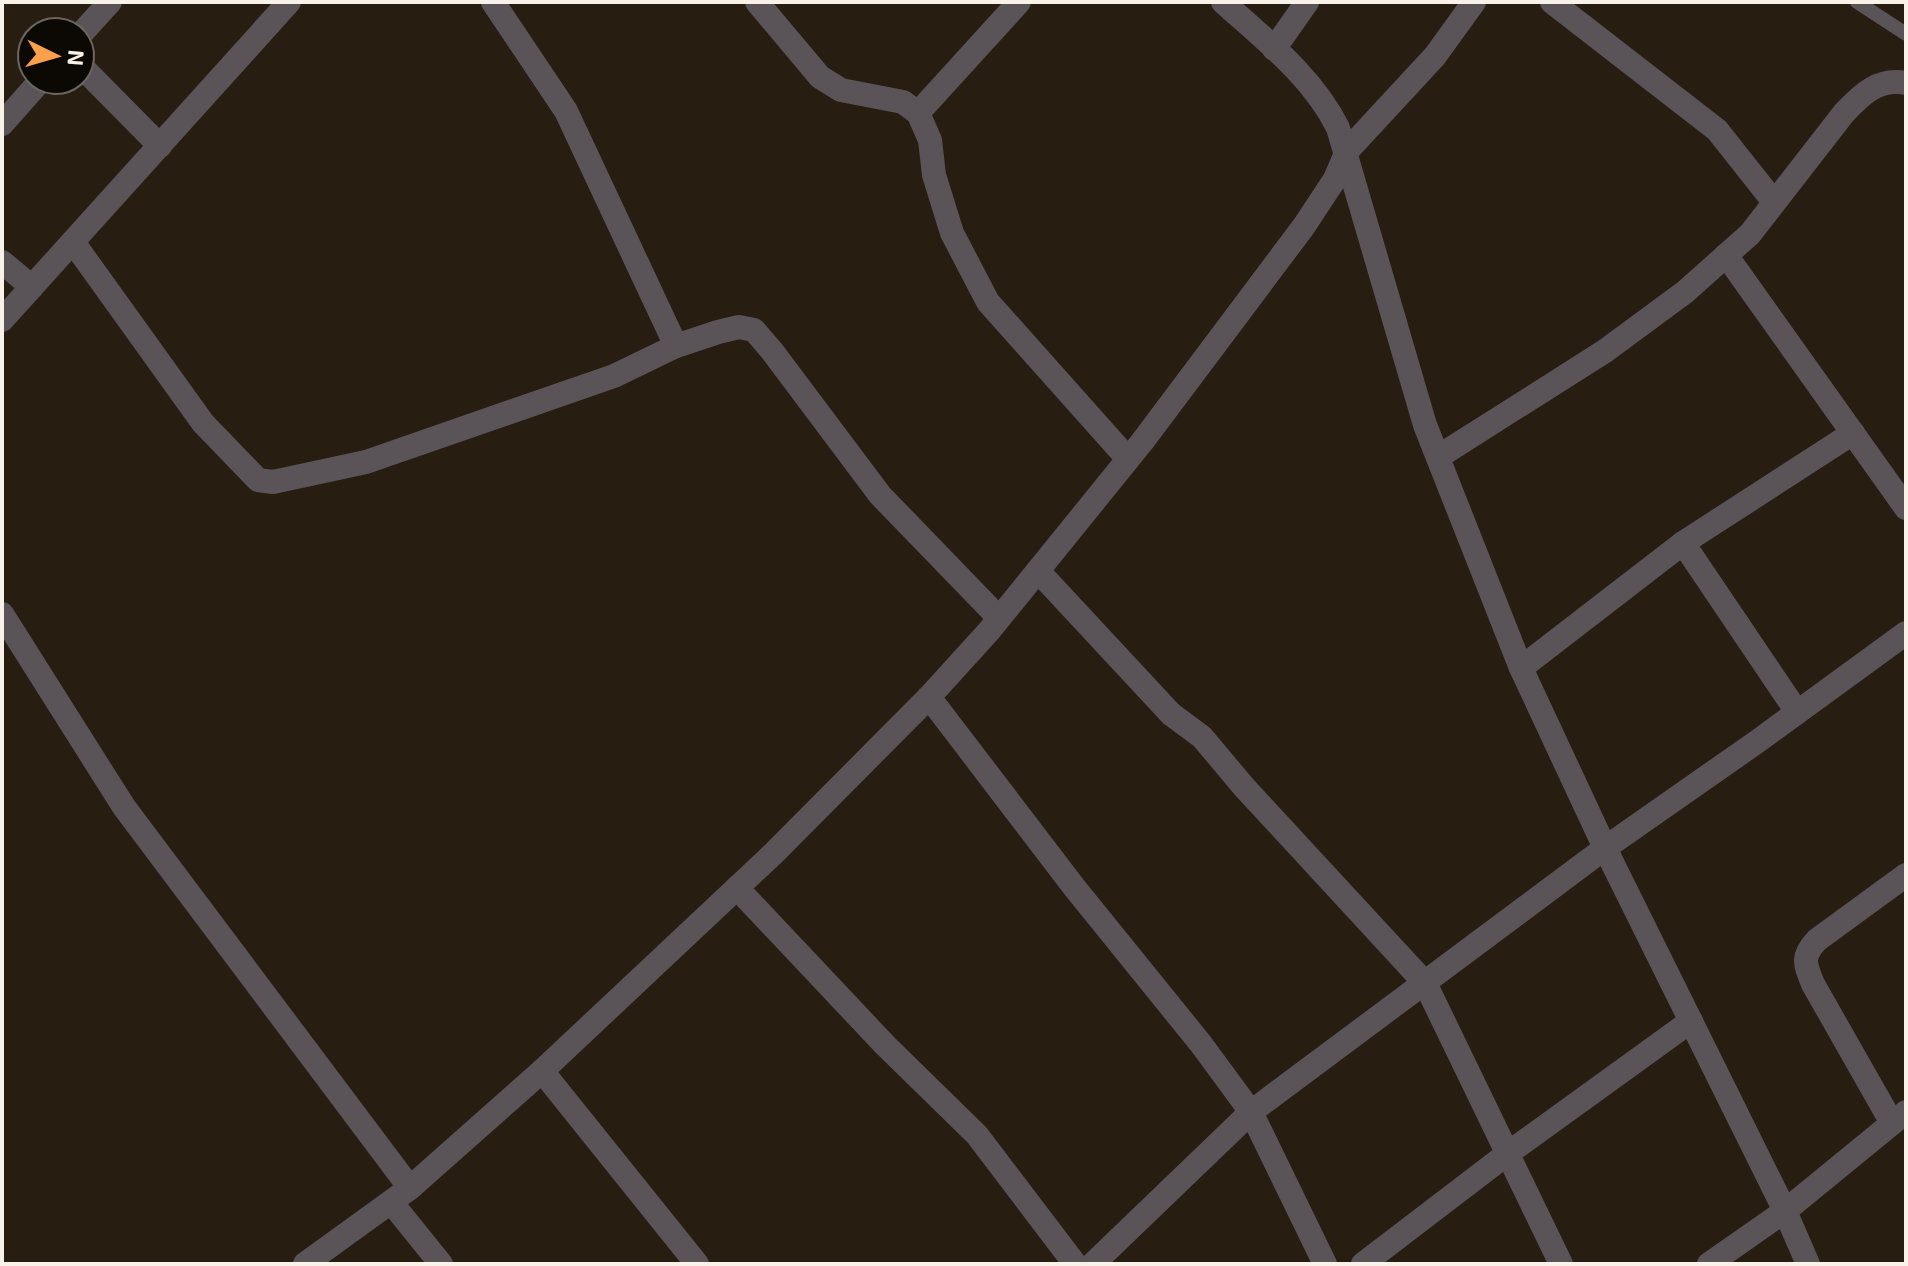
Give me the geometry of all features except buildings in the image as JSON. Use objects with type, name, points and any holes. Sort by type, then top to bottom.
[{"type":"street","points":[[2,320],[289,2]]},
{"type":"street","points":[[493,2],[566,111],[676,346]]},
{"type":"street","points":[[757,2],[820,77],[841,90],[903,102],[918,113],[930,140],[934,175],[952,233],[988,302],[1128,459]]},
{"type":"street","points":[[918,113],[1019,2]]},
{"type":"street","points":[[1223,2],[1274,49],[1327,105],[1347,151],[1425,425],[1521,668],[1605,848],[1785,1211],[1808,1264]]},
{"type":"street","points":[[1274,49],[1307,2]]},
{"type":"street","points":[[305,1264],[400,1195],[542,1071],[737,888],[929,697],[999,618],[1128,459],[1304,226],[1335,179],[1347,151],[1435,56],[1474,2]]},
{"type":"street","points":[[1552,2],[1717,130],[1774,202]]},
{"type":"street","points":[[1438,457],[1605,351],[1685,292],[1750,234],[1861,95],[1891,80],[1906,83]]},
{"type":"street","points":[[96,81],[160,146]]},
{"type":"street","points":[[2,124],[27,96]]},
{"type":"street","points":[[73,242],[203,423],[258,480],[273,482],[366,462],[614,376],[676,346],[739,327],[754,330],[880,495],[999,618]]},
{"type":"street","points":[[1726,255],[1906,508]]},
{"type":"street","points":[[2,262],[32,287]]},
{"type":"street","points":[[1521,668],[1683,543],[1853,433]]},
{"type":"street","points":[[1683,543],[1797,712]]},
{"type":"street","points":[[1038,571],[1171,714],[1202,737],[1254,798],[1425,983],[1561,1264]]},
{"type":"street","points":[[2,614],[124,807],[400,1195],[441,1264]]},
{"type":"street","points":[[1093,1264],[1251,1112],[1605,848],[1906,633]]},
{"type":"street","points":[[929,697],[1251,1112],[1325,1264]]},
{"type":"street","points":[[737,888],[885,1045],[977,1135],[1075,1264]]},
{"type":"street","points":[[1709,1264],[1785,1211],[1899,1117],[1813,984],[1805,965],[1806,951],[1817,940],[1902,888]]},
{"type":"street","points":[[1363,1264],[1507,1154],[1691,1021]]},
{"type":"street","points":[[542,1071],[697,1264]]},
{"type":"lane","points":[[1857,2],[1906,34]]}]
